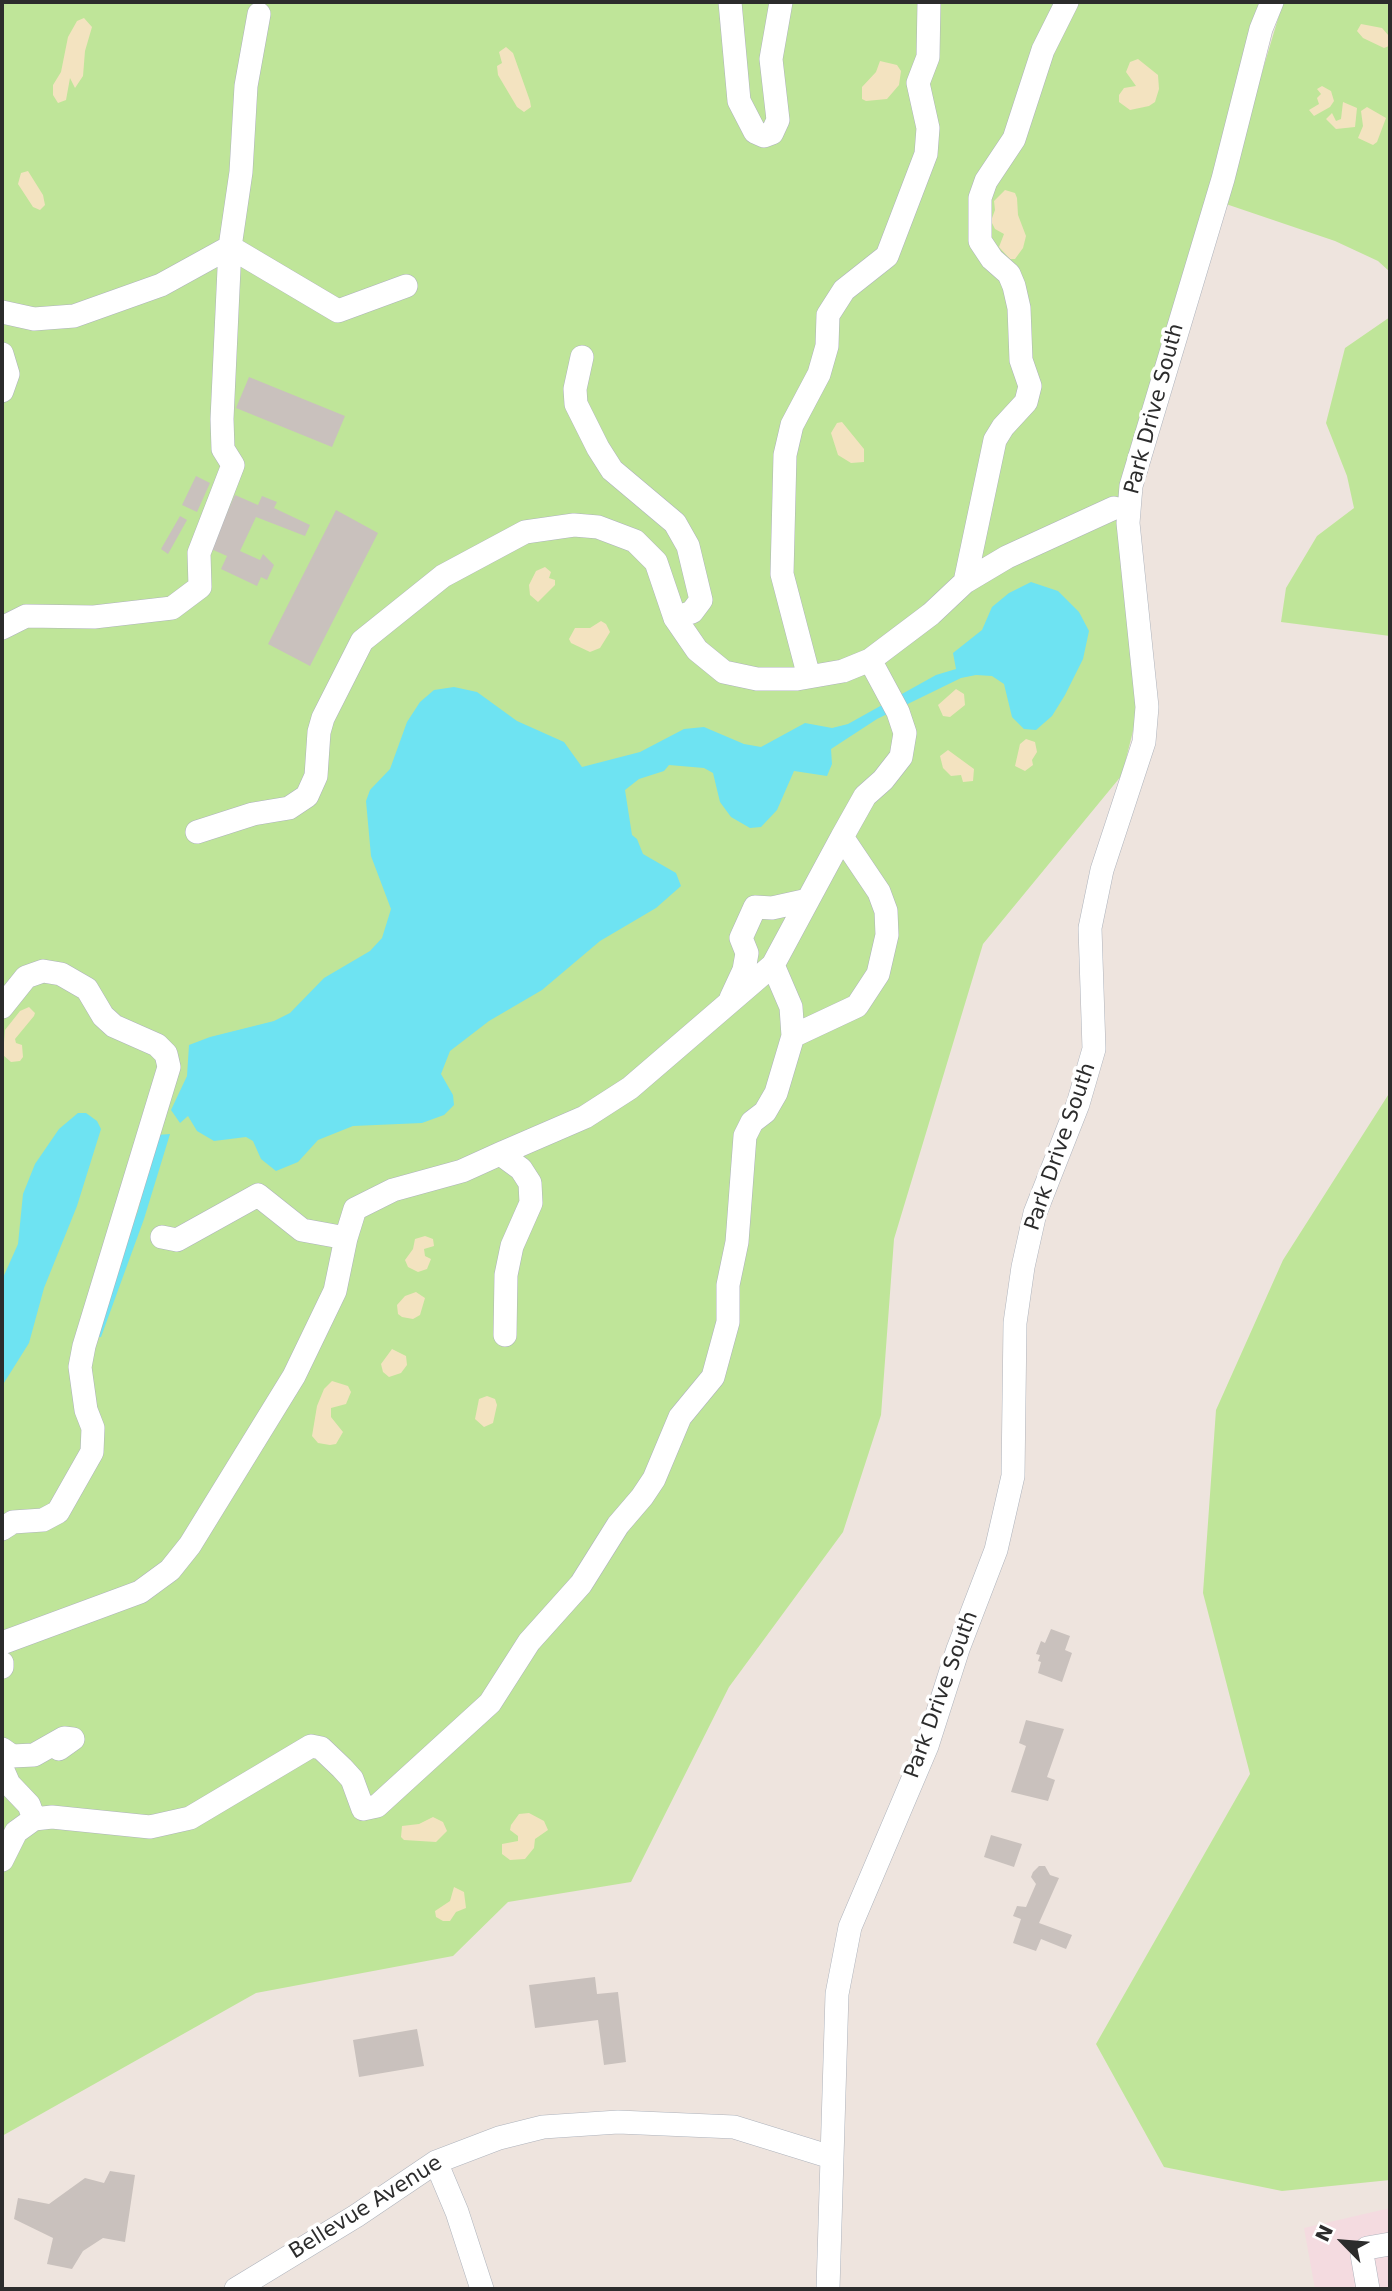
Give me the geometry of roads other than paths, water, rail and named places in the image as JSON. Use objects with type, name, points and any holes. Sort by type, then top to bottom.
[{"type":"street","points":[[730,2],[739,101],[755,132],[764,136],[772,133],[778,120],[771,59],[781,2]]},
{"type":"street","points":[[808,677],[782,574],[785,456],[792,425],[819,374],[827,346],[828,315],[844,290],[887,256],[926,154],[928,128],[918,83],[928,57],[929,2]]},
{"type":"street","points":[[965,582],[995,440],[1003,426],[1026,402],[1030,386],[1021,360],[1014,286],[1009,274],[992,259],[981,241],[980,198],[986,181],[1014,139],[1043,50],[1067,2]]},
{"type":"street","name":"Park Drive South","points":[[828,2289],[837,1994],[850,1927],[927,1746],[958,1650],[996,1550],[1013,1476],[1015,1323],[1023,1267],[1034,1213],[1078,1104],[1094,1049],[1090,928],[1102,870],[1144,742],[1147,707],[1128,523],[1131,486],[1223,179],[1261,29],[1272,2]]},
{"type":"street","points":[[2,628],[26,616],[94,617],[172,608],[200,587],[199,553],[233,465],[223,449],[222,418],[230,247],[241,172],[246,86],[258,14]]},
{"type":"street","points":[[230,247],[338,311],[406,286]]},
{"type":"street","points":[[2,312],[34,319],[74,316],[161,285],[230,247]]},
{"type":"street","points":[[2,354],[8,374],[2,391]]},
{"type":"street","points":[[582,357],[575,388],[576,404],[598,448],[612,470],[663,509],[675,523],[688,546],[701,600],[692,612],[676,618]]},
{"type":"street","points":[[197,832],[253,814],[289,808],[307,796],[316,776],[319,732],[323,718],[362,641],[443,576],[525,533],[551,527],[586,526],[612,530],[635,541],[656,562],[676,618],[697,650],[724,672],[757,679],[808,677],[843,671],[870,660],[931,614],[965,582],[1007,557],[1114,508]]},
{"type":"street","points":[[2,1643],[88,1614],[140,1592],[170,1570],[190,1545],[294,1376],[335,1291],[345,1238],[355,1209],[393,1190],[462,1171],[585,1117],[630,1088],[773,965],[865,796],[883,780],[901,757],[905,733],[893,703],[870,660]]},
{"type":"street","points":[[793,1036],[857,1006],[878,974],[887,935],[886,911],[879,892],[842,837]]},
{"type":"street","points":[[727,1007],[744,970],[747,953],[741,939],[755,907],[772,908],[808,900]]},
{"type":"street","points":[[2,1860],[16,1832],[34,1819],[52,1817],[150,1827],[174,1822],[211,1807],[311,1746],[321,1748],[352,1779],[363,1809],[377,1806],[490,1703],[528,1642],[581,1584],[618,1525],[642,1497],[654,1479],[680,1417],[713,1377],[728,1322],[728,1285],[737,1242],[744,1136],[752,1122],[765,1112],[776,1093],[793,1036],[791,1007],[773,965]]},
{"type":"street","points":[[2,1007],[26,977],[43,971],[61,975],[87,989],[103,1016],[114,1026],[157,1045],[166,1054],[169,1067],[84,1346],[80,1367],[86,1410],[93,1427],[92,1452],[58,1512],[43,1520],[13,1522],[2,1529]]},
{"type":"street","points":[[504,1152],[506,1158],[521,1169],[530,1183],[531,1203],[512,1247],[506,1275],[505,1335]]},
{"type":"street","points":[[162,1237],[177,1240],[258,1195],[302,1230],[345,1238]]},
{"type":"street","points":[[2,1749],[12,1756],[34,1755],[64,1738],[73,1739],[59,1749]]},
{"type":"street","points":[[2,1768],[9,1784],[29,1805],[34,1819]]},
{"type":"street","name":"Bellevue Avenue","points":[[236,2289],[356,2216],[436,2162],[499,2138],[543,2127],[618,2122],[734,2127],[831,2157]]},
{"type":"street","points":[[436,2162],[457,2212],[482,2289]]},
{"type":"street","points":[[1368,2289],[1362,2254],[1367,2248],[1390,2244]]},
{"type":"water","points":[[1031,582],[1058,591],[1079,612],[1089,631],[1083,659],[1065,695],[1052,716],[1036,730],[1024,729],[1012,717],[1004,684],[992,676],[976,675],[961,678],[877,719],[831,749],[832,764],[827,776],[794,771],[777,810],[761,827],[750,828],[731,817],[720,802],[713,773],[704,768],[669,765],[664,771],[639,779],[625,790],[632,835],[637,839],[643,854],[676,873],[681,886],[656,908],[600,941],[542,990],[489,1021],[450,1051],[441,1074],[453,1095],[454,1105],[444,1115],[422,1123],[353,1126],[318,1140],[298,1162],[276,1171],[261,1159],[253,1141],[246,1137],[214,1141],[197,1131],[188,1116],[180,1123],[171,1110],[187,1076],[189,1045],[274,1021],[290,1013],[324,978],[370,951],[382,938],[391,909],[371,856],[366,801],[370,790],[390,769],[407,722],[420,702],[434,690],[454,687],[477,692],[517,721],[564,742],[582,767],[640,752],[684,729],[704,727],[744,744],[761,747],[805,723],[832,728],[848,724],[936,675],[956,669],[953,653],[982,630],[992,607],[1009,593]]},
{"type":"water","points":[[78,1113],[86,1113],[97,1121],[101,1129],[77,1206],[44,1288],[29,1343],[2,1386],[2,1280],[18,1244],[23,1194],[35,1164],[59,1129]]},
{"type":"water","points":[[170,1134],[144,1219],[101,1337],[96,1337],[119,1257],[138,1211],[157,1135]]}]
